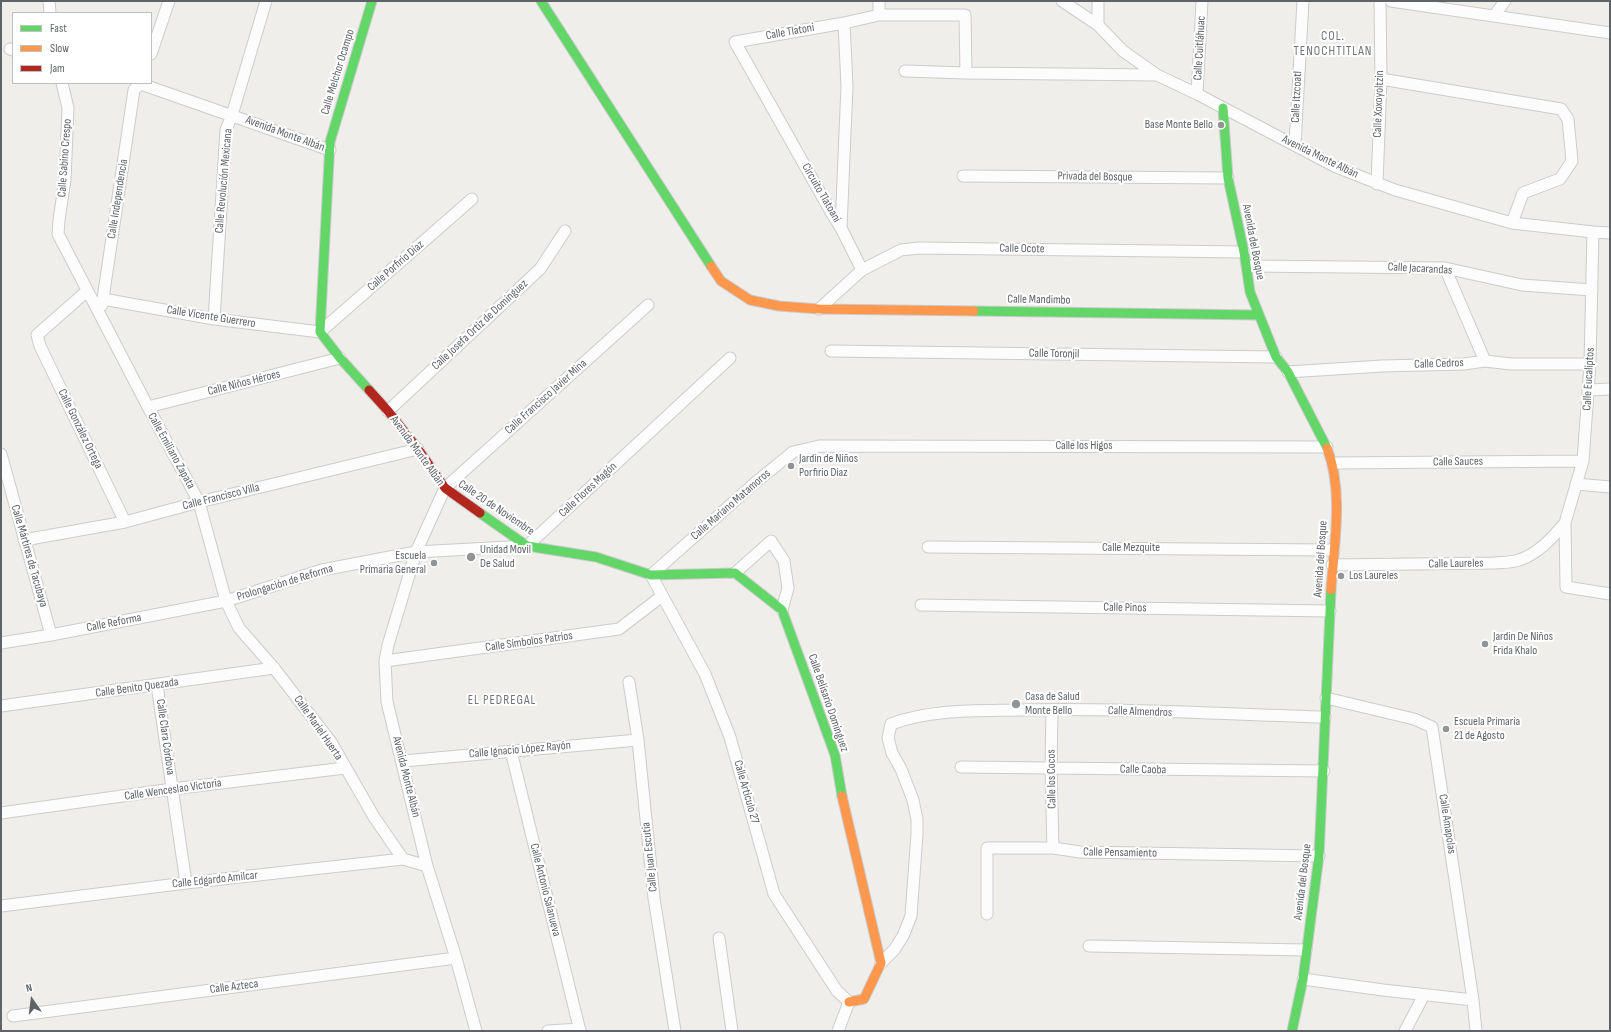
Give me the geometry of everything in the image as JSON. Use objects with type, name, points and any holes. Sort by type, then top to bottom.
[{"type":"street","points":[[49,1],[50,12]]},
{"type":"street","points":[[152,51],[169,1]]},
{"type":"street","name":"Calle Revolución Mexicana","points":[[214,319],[226,130],[232,115],[266,1]]},
{"type":"street","name":"Calle Melchor Ocampo","points":[[330,150],[330,142],[372,1]]},
{"type":"street","name":"Calle Mandimbo","points":[[541,1],[721,281],[750,300],[779,306],[819,309],[1258,315]]},
{"type":"street","points":[[879,1],[879,15]]},
{"type":"street","name":"Avenida Monte Albán","points":[[1062,1],[1098,25],[1123,51],[1157,75],[1198,94],[1336,167],[1395,190],[1512,223],[1593,232],[1610,232]]},
{"type":"street","points":[[1098,1],[1098,25]]},
{"type":"street","name":"Calle Cuitláhuac","points":[[1198,94],[1202,1]]},
{"type":"street","name":"Calle Itzcoatl","points":[[1295,145],[1303,1]]},
{"type":"street","name":"Calle Xoxoyoltzin","points":[[1377,184],[1381,79],[1380,1]]},
{"type":"street","points":[[1391,1],[1610,33]]},
{"type":"street","points":[[1494,16],[1505,1]]},
{"type":"street","name":"Calle Tlatoni","points":[[735,42],[844,23],[879,15],[965,15],[966,73]]},
{"type":"street","name":"Circuito Tlatoani","points":[[841,228],[846,93],[844,23]]},
{"type":"street","name":"Circuito Tlatoani","points":[[735,42],[841,228]]},
{"type":"street","points":[[905,71],[1157,75]]},
{"type":"street","points":[[1381,79],[1561,109],[1568,119],[1572,161],[1560,179],[1523,193],[1512,223]]},
{"type":"street","name":"Calle Sabino Crespo","points":[[62,84],[68,108],[65,180],[58,234],[87,291]]},
{"type":"street","name":"Calle Independencia","points":[[102,318],[103,299],[134,90],[139,84]]},
{"type":"street","name":"Avenida Monte Albán","points":[[143,84],[330,150],[320,332],[340,358],[388,411],[418,449],[445,488],[416,552],[388,645],[385,661],[387,702],[403,761],[428,866],[476,1031]]},
{"type":"street","name":"Avenida del Bosque","points":[[1223,108],[1228,178],[1247,266],[1250,292],[1276,357],[1288,372],[1327,447],[1333,463],[1338,501],[1332,565],[1324,771],[1319,856],[1303,979],[1292,1031]]},
{"type":"street","name":"Privada del Bosque","points":[[963,176],[1228,178]]},
{"type":"street","name":"Calle Porfirio Díaz","points":[[320,332],[472,200]]},
{"type":"street","points":[[841,228],[862,270]]},
{"type":"street","name":"Calle Josefa Ortiz de Domínguez","points":[[388,411],[540,269],[565,231]]},
{"type":"street","name":"Calle Eucaliptos","points":[[1565,523],[1583,461],[1589,390],[1593,232]]},
{"type":"street","name":"Calle Ocote","points":[[819,309],[862,270],[901,250],[919,248],[1244,252]]},
{"type":"street","name":"Calle Jacarandas","points":[[1247,266],[1445,268],[1522,285],[1592,290]]},
{"type":"street","points":[[1445,268],[1485,361]]},
{"type":"street","points":[[87,291],[102,318]]},
{"type":"street","name":"Calle González Ortega","points":[[87,291],[37,335],[40,346],[125,522]]},
{"type":"street","name":"Calle Vicente Guerrero","points":[[103,299],[214,319],[320,332]]},
{"type":"street","name":"Calle Francisco Javier Mina","points":[[445,488],[648,306]]},
{"type":"street","name":"Calle Emiliano Zapata","points":[[102,318],[199,502],[226,601]]},
{"type":"street","name":"Calle Toronjil","points":[[831,351],[1276,357]]},
{"type":"street","name":"Calle Niños Héroes","points":[[148,407],[340,358]]},
{"type":"street","name":"Calle Flores Magón","points":[[527,546],[730,358]]},
{"type":"street","name":"Calle Cedros","points":[[1288,372],[1382,366],[1464,364],[1485,361],[1511,364],[1590,364]]},
{"type":"street","points":[[1589,390],[1610,389]]},
{"type":"street","name":"Calle los Higos","points":[[841,445],[1327,447]]},
{"type":"street","name":"Calle Mariano Matamoros","points":[[651,575],[750,487],[793,452],[819,446],[841,445]]},
{"type":"street","name":"Calle Francisco Villa","points":[[24,540],[125,522],[199,502],[418,449]]},
{"type":"street","name":"Calle Mártires de Tacubaya","points":[[2,457],[51,635]]},
{"type":"street","name":"Calle Sauces","points":[[1333,463],[1583,461]]},
{"type":"street","points":[[1576,484],[1610,487]]},
{"type":"street","name":"Calle 20 de Noviembre","points":[[445,488],[527,546],[596,557],[651,575]]},
{"type":"street","points":[[1565,523],[1566,587],[1610,594]]},
{"type":"street","name":"Calle Laureles","points":[[1332,565],[1494,563],[1518,561],[1546,544],[1565,523]]},
{"type":"street","points":[[651,575],[735,573],[782,610],[788,588],[784,561],[771,541],[735,573]]},
{"type":"street","points":[[416,552],[527,546]]},
{"type":"street","name":"Calle Mezquite","points":[[928,547],[1334,550]]},
{"type":"street","name":"Prolongación de Reforma","points":[[226,601],[322,570],[416,552]]},
{"type":"street","name":"Calle Artículo 27","points":[[651,575],[705,674],[730,737],[774,894],[837,991],[849,1002]]},
{"type":"street","name":"Calle Símbolos Patrios","points":[[385,661],[619,629],[662,596]]},
{"type":"street","name":"Calle Reforma","points":[[1,643],[51,635],[226,601]]},
{"type":"street","name":"Calle Mariel Huerta","points":[[226,601],[239,628],[274,668],[331,742],[374,817],[403,860]]},
{"type":"street","name":"Calle Pinos","points":[[921,605],[1330,611]]},
{"type":"street","name":"Calle Belisario Domínguez","points":[[782,610],[835,755],[840,784],[881,963]]},
{"type":"street","name":"Calle Benito Quezada","points":[[1,706],[274,668]]},
{"type":"street","name":"Calle Juan Escutia","points":[[630,682],[638,740],[654,898],[675,1031]]},
{"type":"street","name":"Calle Clara Córdova","points":[[158,685],[186,883]]},
{"type":"street","name":"Calle Amapolas","points":[[1326,698],[1414,719],[1432,727],[1473,1000],[1476,1031]]},
{"type":"street","name":"Calle Almendros","points":[[881,963],[894,950],[903,936],[911,916],[917,834],[917,819],[913,800],[901,769],[892,753],[888,738],[891,724],[907,718],[955,712],[1052,710],[1325,717]]},
{"type":"street","name":"Calle los Cocos","points":[[1052,710],[1051,769],[1053,848]]},
{"type":"street","name":"Calle Ignacio López Rayón","points":[[403,761],[638,740]]},
{"type":"street","name":"Calle Antonio Salanueva","points":[[511,751],[580,1030]]},
{"type":"street","name":"Calle Caoba","points":[[961,767],[1324,771]]},
{"type":"street","name":"Calle Wenceslao Victoria","points":[[1,813],[172,789],[345,768]]},
{"type":"street","name":"Calle Pensamiento","points":[[987,914],[987,848],[1053,848],[1080,852],[1319,856]]},
{"type":"street","name":"Calle Edgardo Amilcar","points":[[1,906],[186,883],[403,860],[428,866]]},
{"type":"street","points":[[719,938],[732,1031]]},
{"type":"street","points":[[1089,946],[1306,950]]},
{"type":"street","name":"Calle Azteca","points":[[12,1016],[456,958]]},
{"type":"street","points":[[838,1031],[849,1002],[864,999],[881,963]]},
{"type":"street","points":[[1303,979],[1473,1000]]},
{"type":"street","points":[[1405,1031],[1424,995]]},
{"type":"street","points":[[548,1031],[580,1030]]},
{"type":"traffic: fast","points":[[369,390],[340,358],[320,332],[330,142],[372,1]]},
{"type":"traffic: fast","points":[[541,1],[711,266]]},
{"type":"traffic: fast","points":[[1223,108],[1228,178],[1244,252],[1250,292],[1276,357],[1288,372],[1327,448]]},
{"type":"traffic: fast","points":[[974,311],[1258,315]]},
{"type":"traffic: fast","points":[[480,513],[527,546],[596,557],[651,575],[735,573],[782,610],[835,755],[842,796]]},
{"type":"traffic: fast","points":[[1292,1031],[1303,979],[1319,856],[1331,590]]},
{"type":"traffic: slow","points":[[711,266],[721,281],[750,300],[779,306],[819,309],[974,311]]},
{"type":"traffic: slow","points":[[1327,448],[1332,465],[1337,500],[1336,536],[1331,590]]},
{"type":"traffic: slow","points":[[842,796],[881,963],[864,999],[849,1002]]},
{"type":"traffic: jam","points":[[369,390],[418,449],[445,488],[480,513]]},
{"type":"place","name":"Base Monte Bello","points":[[1221,125]]},
{"type":"place","name":"Jardín de Niños Porfirio Díaz","points":[[791,466]]},
{"type":"place","name":"Unidad Movil De Salud","points":[[471,557]]},
{"type":"place","name":"Escuela Primaria General","points":[[434,563]]},
{"type":"place","name":"Los Laureles","points":[[1341,576]]},
{"type":"place","name":"Jardin De Niños Frida Khalo","points":[[1485,644]]},
{"type":"place","name":"Casa de Salud Monte Bello","points":[[1016,704]]},
{"type":"place","name":"Escuela Primaria 21 de Agosto","points":[[1446,729]]},
{"type":"district","name":"COL. TENOCHTITLAN","points":[[1333,44]]},
{"type":"district","name":"EL PEDREGAL","points":[[502,701]]}]
